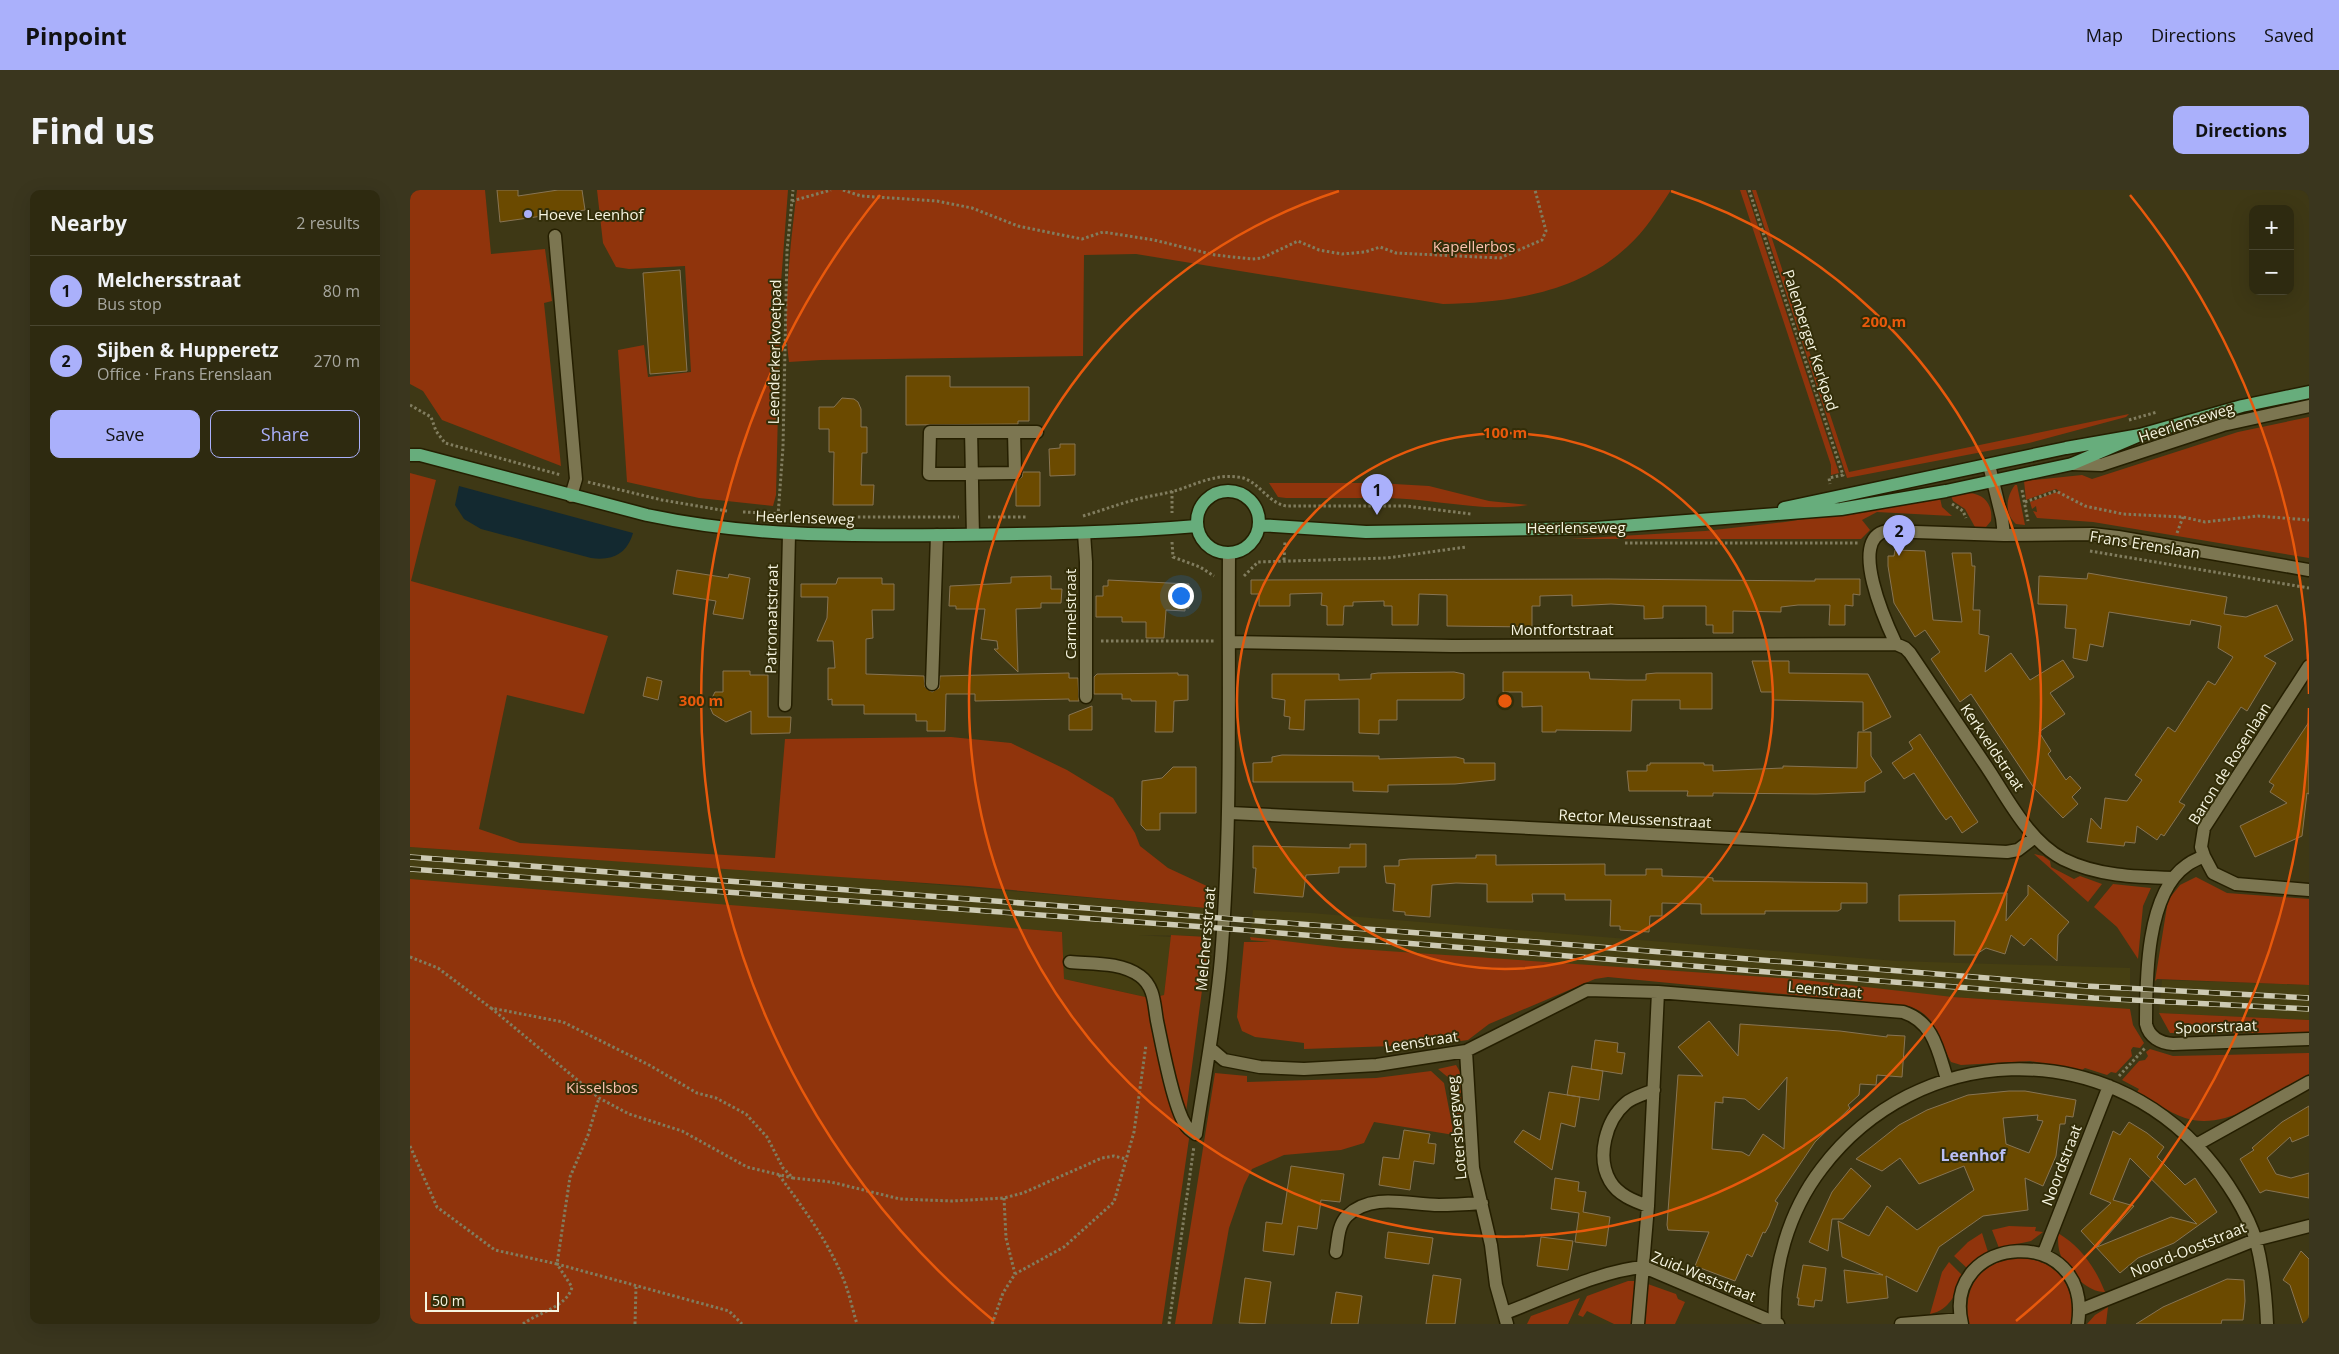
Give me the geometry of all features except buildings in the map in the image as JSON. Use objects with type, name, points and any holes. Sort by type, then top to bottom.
[{"type":"main road","name":"Heerlenseweg","points":[[1742,518],[1838,495],[2066,448],[2140,435],[2242,406],[2309,392]]},
{"type":"main road","name":"Heerlenseweg","points":[[1259,525],[1366,532],[1453,532],[1642,526],[1841,509],[1993,482],[2072,464],[2140,435]]},
{"type":"main road","name":"Heerlenseweg","points":[[413,453],[571,496],[682,523],[789,534],[937,535],[1084,533],[1197,526]]},
{"type":"main road","points":[[1228,491],[1244,496],[1251,501],[1256,508],[1259,525],[1254,540],[1250,545],[1243,550],[1229,554],[1211,549],[1199,535],[1197,526],[1200,509],[1204,502],[1219,492],[1228,491]]},
{"type":"street","points":[[555,236],[576,479],[571,496]]},
{"type":"street","name":"Heerlenseweg","points":[[2072,464],[2101,466],[2223,425],[2309,406]]},
{"type":"street","points":[[1014,432],[1014,473],[929,474],[930,432],[971,432],[1014,432],[1037,432]]},
{"type":"street","points":[[971,432],[973,534]]},
{"type":"street","points":[[1989,465],[2004,535]]},
{"type":"street","name":"Frans Erenslaan","points":[[1870,543],[1878,533],[1886,531],[2004,535],[2092,534],[2309,570]]},
{"type":"street","name":"Carmelstraat","points":[[1084,533],[1086,562],[1086,696]]},
{"type":"street","name":"Patronaatstraat","points":[[786,705],[789,534]]},
{"type":"street","points":[[932,684],[937,535]]},
{"type":"street","name":"Kerkveldstraat","points":[[1870,543],[1868,553],[1872,575],[1886,623],[1896,644],[1905,648],[1910,653],[2035,837],[2062,858],[2090,871],[2130,876],[2174,878]]},
{"type":"street","name":"Melchersstraat","points":[[1196,1134],[1210,1048],[1221,959],[1230,813],[1229,554]]},
{"type":"street","name":"Montfortstraat","points":[[1229,642],[1452,646],[1896,644]]},
{"type":"street","name":"Baron de Rosenlaan","points":[[2204,856],[2201,847],[2204,828],[2309,666]]},
{"type":"street","name":"Rector Meussenstraat","points":[[1230,813],[2007,852],[2018,850],[2035,837]]},
{"type":"street","points":[[2174,878],[2186,865],[2204,856],[2213,873],[2236,884],[2309,890]]},
{"type":"street","name":"Spoorstraat","points":[[2174,878],[2160,900],[2153,924],[2146,1024],[2154,1038],[2161,1042],[2173,1044],[2309,1039]]},
{"type":"street","points":[[1070,962],[1110,966],[1138,975],[1151,989],[1157,1021],[1183,1120],[1189,1130],[1196,1134]]},
{"type":"street","name":"Leenstraat","points":[[1210,1048],[1224,1060],[1260,1067],[1304,1069],[1377,1065],[1466,1051],[1586,990],[1658,992],[1903,1012],[1914,1016],[1925,1024],[1933,1034],[1947,1079]]},
{"type":"street","points":[[1638,1324],[1640,1282],[1644,1267],[1648,1206],[1658,992]]},
{"type":"street","name":"Lotersbergweg","points":[[1466,1051],[1473,1168],[1491,1245],[1496,1285],[1506,1319]]},
{"type":"street","points":[[1776,1323],[1776,1281],[1782,1251],[1795,1214],[1818,1174],[1848,1138],[1878,1113],[1904,1097],[1947,1079],[2001,1069],[2038,1069],[2074,1075],[2109,1086],[2147,1105],[2165,1117],[2196,1145],[2230,1189],[2255,1240],[2262,1272],[2267,1324]]},
{"type":"street","points":[[2196,1145],[2309,1082]]},
{"type":"street","name":"Noordstraat","points":[[2043,1255],[2109,1086]]},
{"type":"street","points":[[1648,1206],[1621,1193],[1610,1181],[1604,1165],[1603,1146],[1616,1112],[1627,1102],[1654,1090]]},
{"type":"street","points":[[1336,1252],[1340,1227],[1347,1216],[1364,1205],[1386,1201],[1439,1205],[1482,1203]]},
{"type":"street","name":"Noord-Ooststraat","points":[[2080,1310],[2255,1240],[2309,1226]]},
{"type":"street","points":[[1901,1324],[1961,1321],[1961,1296],[1974,1272],[1986,1260],[2006,1251],[2017,1250],[2043,1255],[2064,1269],[2073,1281],[2080,1310],[2078,1324]]},
{"type":"street","name":"Zuid-Weststraat","points":[[1506,1319],[1605,1275],[1627,1268],[1644,1267],[1776,1323]]},
{"type":"path","name":"Leenderkerkvoetpad","points":[[778,515],[783,447],[787,251],[793,190]]},
{"type":"path","points":[[792,201],[831,190]]},
{"type":"path","points":[[843,190],[861,196],[937,201],[972,208],[1018,226],[1082,239],[1103,232],[1154,240],[1215,255],[1252,259],[1262,258],[1298,241],[1319,250],[1335,253],[1365,252],[1380,248],[1396,253],[1500,258],[1507,253],[1536,244],[1542,240],[1546,231],[1535,190]]},
{"type":"path","name":"Palenberger Kerkpad","points":[[1749,190],[1843,475],[1829,478],[1831,487],[1822,489]]},
{"type":"path","points":[[410,405],[431,417],[436,431],[445,443],[576,479],[662,500],[728,512]]},
{"type":"path","points":[[2019,476],[2025,502],[2028,535]]},
{"type":"path","points":[[1160,495],[1217,478],[1239,477],[1250,481],[1272,501],[1286,506],[1406,506],[1480,515]]},
{"type":"path","points":[[1172,491],[1173,557],[1200,567],[1214,576],[1229,580],[1242,577],[1258,562],[1387,558],[1475,546]]},
{"type":"path","points":[[2025,502],[2056,491],[2085,506],[2123,514],[2183,518],[2205,522],[2258,516],[2309,520]]},
{"type":"path","name":"Heerlenseweg","points":[[737,512],[778,515]]},
{"type":"path","name":"Heerlenseweg","points":[[1619,543],[1870,543]]},
{"type":"path","name":"Frans Erenslaan","points":[[2088,550],[2309,588]]},
{"type":"path","points":[[1085,641],[1229,642]]},
{"type":"path","points":[[410,957],[438,968],[491,1008],[599,1098],[628,1114],[682,1132],[747,1167],[793,1178],[831,1182],[900,1199],[952,1201],[1004,1198],[1023,1193],[1102,1158],[1114,1156],[1126,1159]]},
{"type":"path","points":[[491,1008],[563,1022],[649,1064],[697,1093],[716,1098],[746,1114],[767,1137],[783,1168],[793,1178]]},
{"type":"path","points":[[992,1324],[1003,1293],[1015,1274],[1064,1247],[1114,1202],[1134,1132],[1149,1029],[1157,1021]]},
{"type":"path","points":[[2109,1086],[2154,1038]]},
{"type":"path","points":[[523,1324],[560,1304],[570,1295],[572,1287],[557,1264],[570,1177],[588,1135],[599,1098]]},
{"type":"path","points":[[1169,1324],[1196,1134]]},
{"type":"path","points":[[410,1146],[437,1206],[496,1250],[557,1264],[729,1311],[742,1324]]},
{"type":"path","points":[[779,1175],[814,1224],[837,1265],[857,1324]]},
{"type":"path","points":[[1004,1198],[1006,1238],[1015,1274]]},
{"type":"path","points":[[635,1324],[636,1287]]},
{"type":"shaded area","points":[[410,847],[824,875],[1206,908],[1205,936],[1138,935],[1171,937],[1164,995],[1150,998],[1064,979],[1062,932],[410,882]]},
{"type":"shaded area","points":[[1253,910],[1311,913],[1896,961],[2130,968],[2130,1011],[1250,941]]},
{"type":"shaded area","points":[[2162,980],[2309,985],[2309,1020],[2159,1013]]},
{"type":"green space","points":[[410,190],[485,190],[491,254],[545,249],[552,301],[544,303],[561,466],[442,420],[423,391],[410,384]]},
{"type":"green space","points":[[597,190],[788,190],[781,283],[776,495],[773,506],[699,498],[627,482],[618,350],[644,345],[648,377],[691,372],[685,266],[629,269],[616,267],[603,243]]},
{"type":"green space","name":"Kapellerbos","points":[[797,190],[1671,190],[1640,234],[1608,263],[1564,285],[1516,298],[1443,304],[1136,254],[1084,255],[1083,356],[789,362],[786,321],[787,299]]},
{"type":"green space","points":[[1740,190],[1746,190],[1839,473],[1831,475],[1831,465]]},
{"type":"green space","points":[[1752,190],[1756,190],[1849,472],[2129,414],[2126,417],[2029,443],[1847,478]]},
{"type":"green space","points":[[2309,417],[2309,558],[2093,522],[2037,518],[2033,511],[2037,512],[2036,506],[2032,509],[2030,502],[2059,491],[2056,489],[2026,500],[2024,481],[2082,475],[2092,479],[2238,432]]},
{"type":"green space","points":[[410,473],[436,480],[411,581],[608,636],[584,714],[507,695],[479,829],[520,843],[775,858],[785,739],[951,737],[1011,743],[1067,770],[1113,798],[1135,833],[1140,846],[1168,868],[1209,887],[1206,908],[968,886],[410,847]]},
{"type":"green space","points":[[1269,483],[1377,483],[1429,486],[1489,501],[1528,505],[1491,507],[1381,498],[1380,492],[1366,492],[1366,498],[1286,498],[1278,497]]},
{"type":"green space","points":[[2015,485],[2017,485],[2025,525],[2016,524],[2008,510],[2008,500]]},
{"type":"green space","points":[[1970,493],[1980,496],[1989,506],[1991,521],[1986,527],[1976,529],[1965,509],[1953,501],[1951,496]]},
{"type":"green space","points":[[1940,498],[1942,507],[1952,516],[1877,512],[1862,520],[1870,530],[1861,539],[1570,539],[1705,531],[1785,522]]},
{"type":"green space","points":[[2034,854],[2043,856],[2050,861],[2051,867],[2074,879],[2080,876],[2102,884],[2088,902]]},
{"type":"green space","points":[[2196,877],[2227,893],[2309,899],[2309,985],[2157,979],[2155,981],[2168,900],[2180,885]]},
{"type":"green space","name":"Kisselsbos","points":[[410,879],[1062,932],[1064,979],[1150,998],[1164,995],[1171,935],[1209,937],[1186,1112],[1189,1139],[1162,1324],[410,1324]]},
{"type":"green space","points":[[2113,884],[2151,888],[2143,906],[2138,959],[2117,927],[2094,907]]},
{"type":"green space","points":[[1250,937],[1343,948],[1796,979],[1953,997],[2130,1009],[2133,1025],[2144,1043],[2140,1048],[2133,1047],[2131,1050],[2132,1056],[2116,1073],[2111,1072],[2107,1075],[2085,1068],[2082,1070],[2030,1061],[1961,1065],[1951,1062],[1936,1029],[1926,1015],[1908,1006],[1608,977],[1595,979],[1489,1024],[1468,1040],[1453,1042],[1440,1038],[1393,1046],[1304,1049],[1304,1043],[1255,1037],[1242,1031],[1237,1017],[1244,942],[1271,942],[1251,940]]},
{"type":"green space","points":[[2159,1013],[2309,1020],[2309,1033],[2170,1033]]},
{"type":"green space","points":[[2150,1049],[2173,1056],[2309,1053],[2309,1074],[2249,1109],[2233,1116],[2201,1121],[2185,1118],[2173,1113],[2137,1092],[2139,1089],[2122,1080],[2139,1061],[2145,1060],[2148,1056],[2146,1052]]},
{"type":"green space","points":[[1456,1065],[1463,1077],[1466,1133],[1461,1134],[1450,1079],[1438,1069]]},
{"type":"green space","points":[[1431,1071],[1444,1083],[1454,1135],[1374,1122],[1364,1143],[1341,1150],[1284,1155],[1252,1169],[1244,1185],[1229,1228],[1212,1324],[1175,1324],[1215,1073],[1247,1076],[1247,1082],[1376,1078]]},
{"type":"green space","points":[[2009,1226],[2036,1227],[2035,1231],[2043,1232],[2031,1241],[1999,1248],[1992,1230]]},
{"type":"green space","points":[[1982,1233],[1988,1252],[1968,1269],[1954,1256],[1968,1242]]},
{"type":"green space","points":[[2058,1233],[2074,1245],[2086,1258],[2097,1274],[2105,1292],[2085,1285],[2068,1268],[2060,1253]]},
{"type":"green space","points":[[2015,1257],[2042,1263],[2052,1268],[2060,1276],[2067,1285],[2071,1297],[2072,1324],[1968,1324],[1968,1299],[1971,1288],[1976,1280],[1982,1272],[1991,1266]]},
{"type":"green space","points":[[1949,1262],[1963,1276],[1952,1300],[1943,1309],[1930,1314],[1942,1272]]},
{"type":"green space","points":[[1628,1281],[1637,1281],[1634,1324],[1614,1324],[1587,1311],[1583,1317],[1578,1315],[1587,1296]]},
{"type":"green space","points":[[1645,1283],[1676,1294],[1678,1299],[1685,1302],[1675,1324],[1643,1324]]},
{"type":"green space","points":[[1580,1298],[1568,1324],[1527,1324],[1531,1316]]},
{"type":"green space","points":[[2108,1307],[2106,1324],[2087,1324],[2095,1315]]},
{"type":"water","points":[[459,486],[633,533],[623,551],[612,557],[599,559],[481,529],[464,519],[455,505]]},
{"type":"railway","points":[[410,857],[1486,938],[2086,986],[2309,998]]},
{"type":"railway","points":[[410,869],[1205,927],[2094,998],[2309,1009]]},
{"type":"place","name":"Hoeve Leenhof","points":[[528,214]]},
{"type":"place","name":"Melchersstraat","points":[[1377,515]]},
{"type":"place","name":"Sijben & Hupperetz","points":[[1899,556]]},
{"type":"district","name":"Leenhof","points":[[1973,1155]]}]
